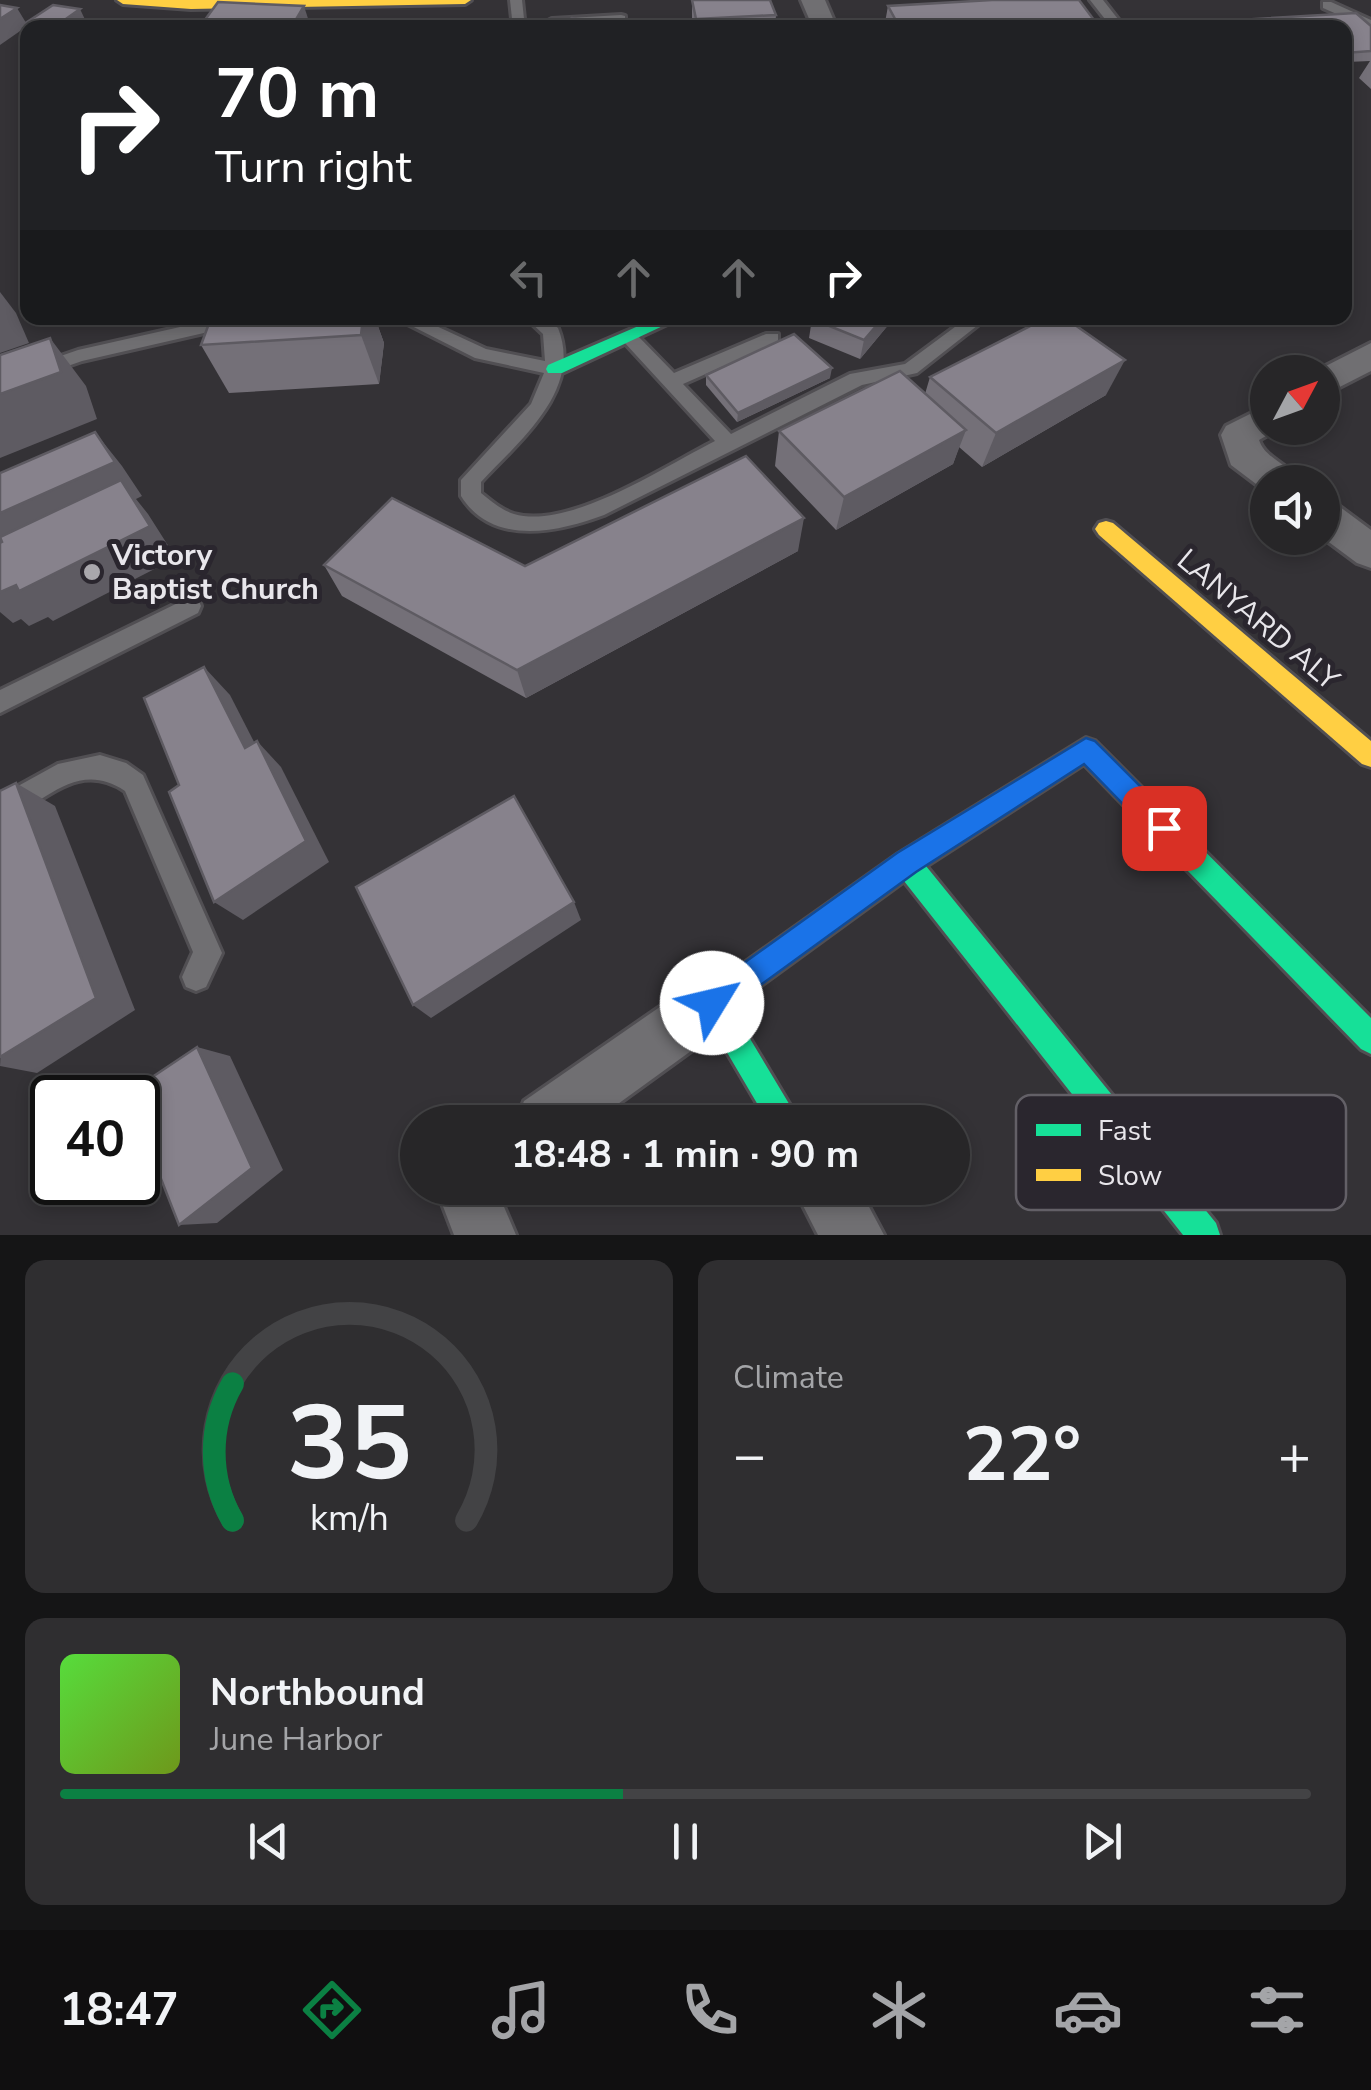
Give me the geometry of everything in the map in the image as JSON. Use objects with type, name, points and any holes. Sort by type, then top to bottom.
[{"type":"street","points":[[124,0],[191,5],[242,1],[465,0]]},
{"type":"street","points":[[555,369],[657,325]]},
{"type":"street","points":[[1340,373],[1371,354]]},
{"type":"street","points":[[1250,436],[1244,455],[1257,465]]},
{"type":"street","name":"LANYARD ALY","points":[[1106,529],[1371,756]]},
{"type":"street","points":[[1340,529],[1371,552]]},
{"type":"street","points":[[569,1105],[906,863],[1086,749],[1371,1038]]},
{"type":"street","points":[[906,863],[1092,1095]]},
{"type":"street","points":[[712,1003],[774,1105]]},
{"type":"street","points":[[473,1205],[486,1235]]},
{"type":"street","points":[[834,1205],[853,1235]]},
{"type":"street","points":[[1184,1210],[1204,1235]]},
{"type":"lane","points":[[1096,0],[1112,20]]},
{"type":"lane","points":[[1327,5],[1371,26]]},
{"type":"lane","points":[[0,384],[78,356],[213,325]]},
{"type":"lane","points":[[420,325],[481,354],[555,369]]},
{"type":"lane","points":[[544,325],[552,332],[555,369],[539,407],[471,480],[471,496],[486,512],[533,527],[566,521],[857,379],[910,369],[969,325]]},
{"type":"lane","points":[[630,338],[728,443]]},
{"type":"lane","points":[[670,382],[772,338]]},
{"type":"lane","points":[[0,702],[1,705],[190,606]]},
{"type":"lane","points":[[0,810],[84,767],[102,764],[117,768],[134,783],[208,953],[196,977]]},
{"type":"building","points":[[692,0],[770,0],[776,15],[696,19]]},
{"type":"building","points":[[1079,0],[1094,20],[896,20],[888,6]]},
{"type":"building","points":[[218,2],[304,6],[296,20],[205,20]]},
{"type":"building","points":[[0,5],[17,8],[0,19]]},
{"type":"building","points":[[53,5],[80,9],[64,20],[30,20]]},
{"type":"building","points":[[1356,13],[1371,26],[1371,51],[1352,52],[1352,20],[1238,20]]},
{"type":"building","points":[[208,325],[362,325],[361,335],[201,345]]},
{"type":"building","points":[[827,325],[877,325],[864,340]]},
{"type":"building","points":[[1032,325],[1075,325],[1125,360],[996,433],[930,377]]},
{"type":"building","points":[[794,334],[832,368],[738,413],[706,375]]},
{"type":"building","points":[[50,338],[61,372],[0,394],[0,355]]},
{"type":"building","points":[[900,371],[966,430],[844,497],[779,431]]},
{"type":"building","points":[[95,432],[115,462],[0,513],[0,473]]},
{"type":"building","points":[[746,456],[804,518],[517,670],[324,565],[392,498],[525,566]]},
{"type":"building","points":[[121,480],[150,526],[19,591],[16,585],[0,592],[0,537]]},
{"type":"building","points":[[204,667],[245,748],[257,741],[306,841],[214,902],[169,792],[179,785],[144,698]]},
{"type":"building","points":[[16,783],[96,998],[0,1057],[0,791]]},
{"type":"building","points":[[514,796],[574,902],[413,1005],[356,887]]},
{"type":"building","points":[[197,1047],[252,1168],[179,1225],[160,1176],[160,1075],[155,1075]]},
{"type":"traffic: fast","points":[[555,369],[655,325]]},
{"type":"traffic: fast","points":[[775,1105],[712,1003],[907,863],[1086,749],[1371,1039]]},
{"type":"traffic: fast","points":[[907,863],[1092,1095]]},
{"type":"traffic: fast","points":[[1184,1210],[1204,1235]]},
{"type":"traffic: slow","points":[[123,0],[191,5],[465,0]]},
{"type":"traffic: slow","points":[[1106,529],[1371,756]]},
{"type":"place","name":"Victory Baptist Church","points":[[92,572]]},
{"type":"route","points":[[712,1003],[906,863],[1086,749],[1164,828]]}]
